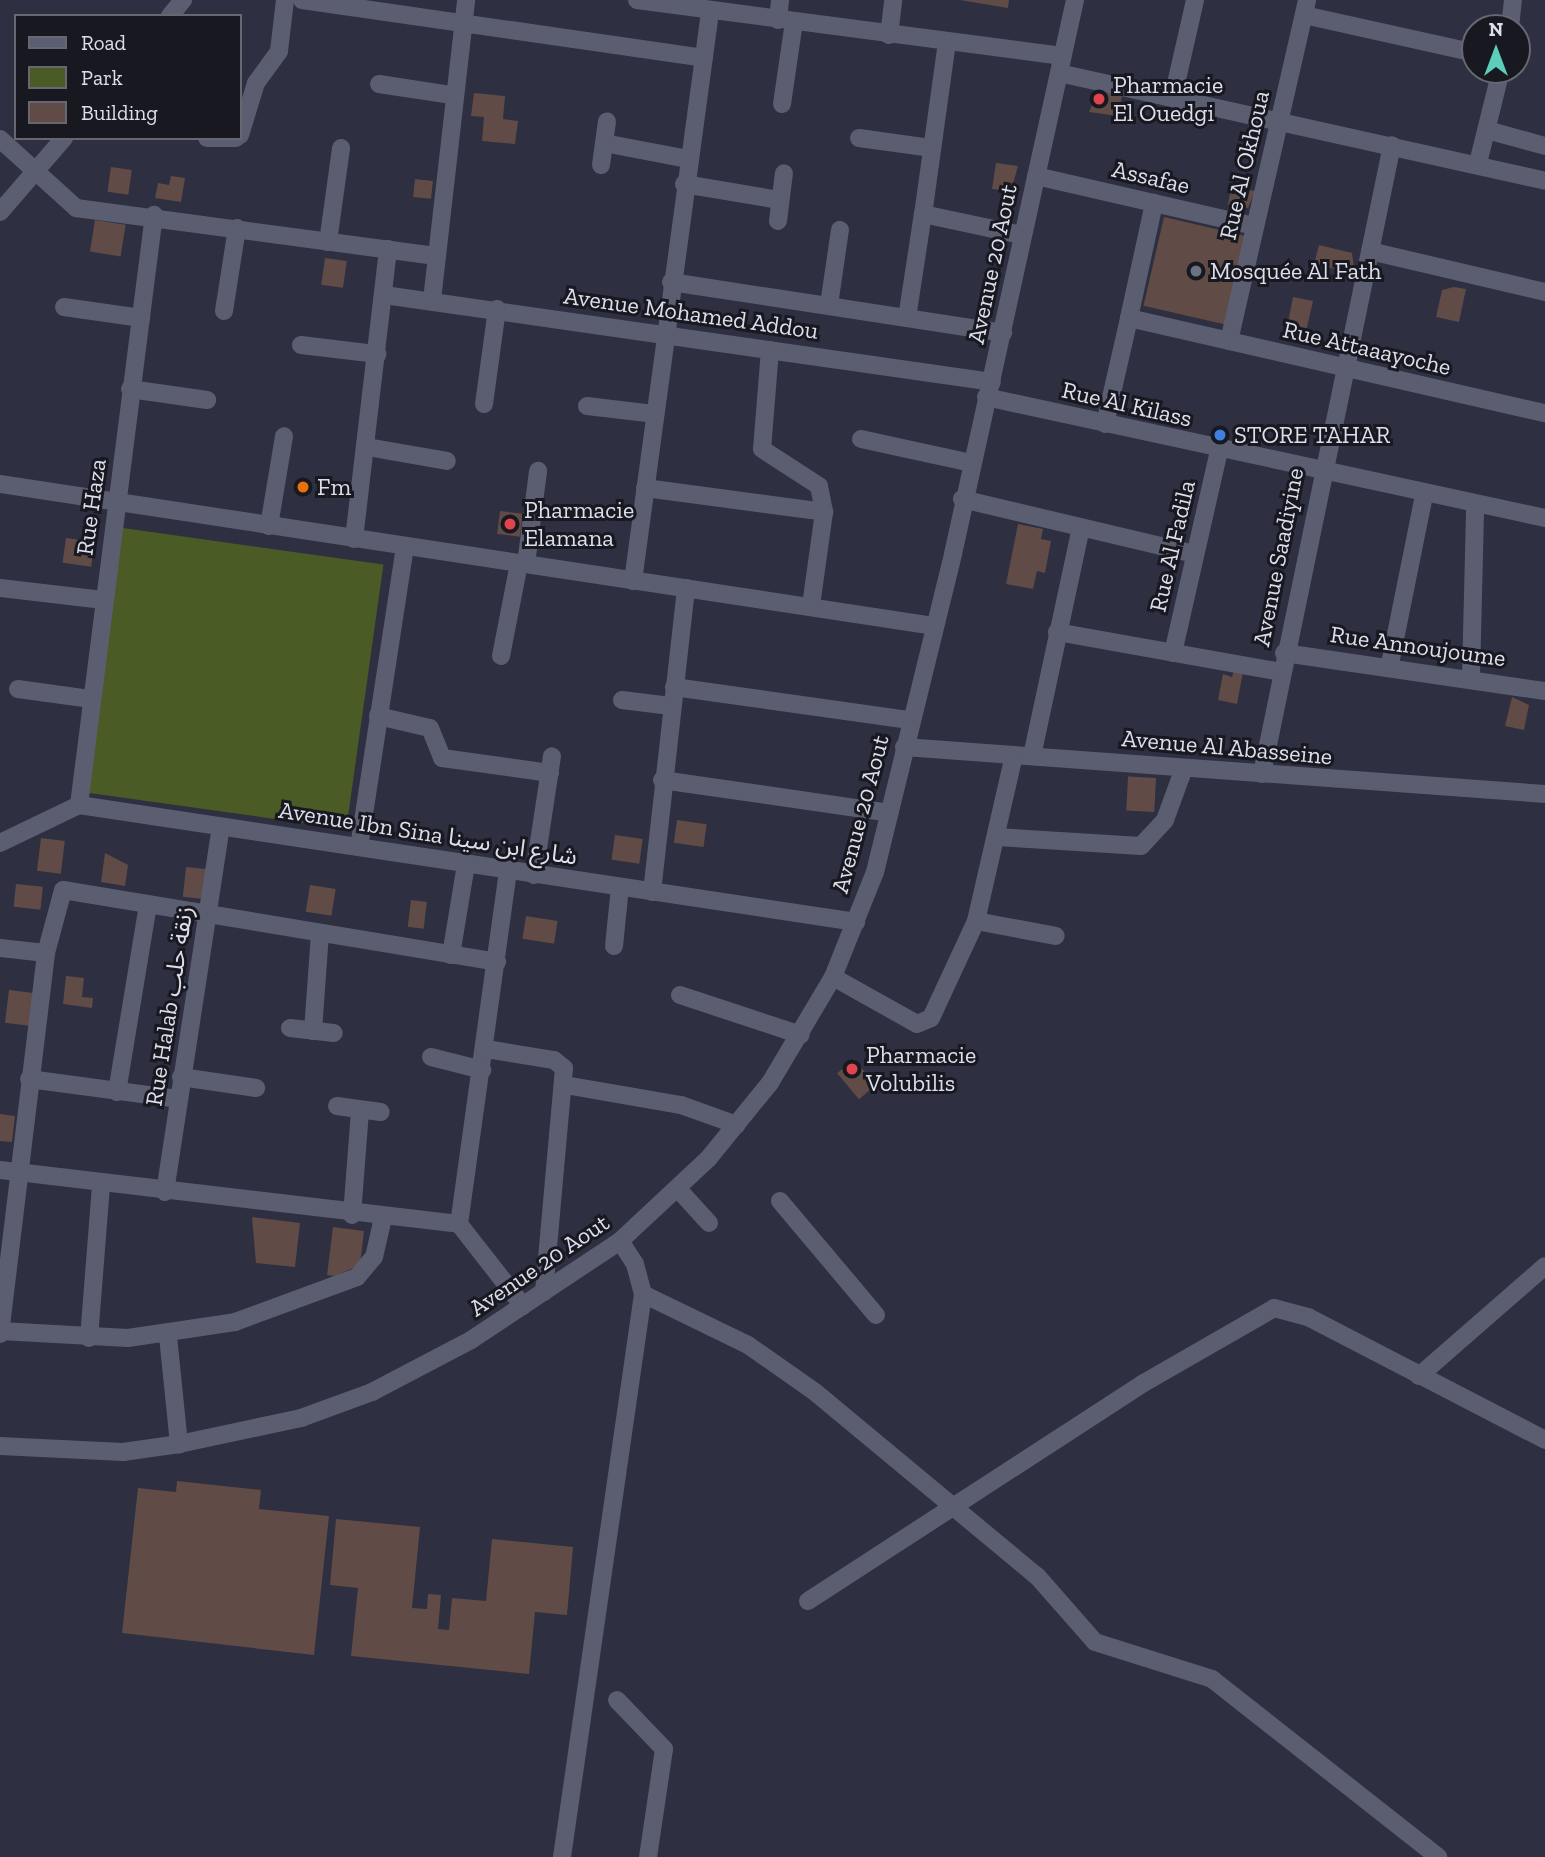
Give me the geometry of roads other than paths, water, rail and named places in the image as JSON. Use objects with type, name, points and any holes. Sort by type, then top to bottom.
[{"type":"street","points":[[172,14],[183,0]]},
{"type":"street","points":[[242,125],[256,83],[279,51],[285,0]]},
{"type":"street","points":[[302,0],[704,58]]},
{"type":"street","points":[[432,300],[434,256],[452,95],[466,0]]},
{"type":"street","points":[[637,0],[947,42],[1061,64],[1173,97],[1478,163],[1545,181]]},
{"type":"street","points":[[780,0],[786,21],[782,104]]},
{"type":"street","points":[[889,35],[893,0]]},
{"type":"street","name":"Avenue 20 Aout","points":[[0,1446],[123,1452],[179,1444],[301,1418],[372,1392],[523,1306],[620,1241],[678,1189],[737,1125],[801,1035],[833,977],[856,922],[890,813],[1003,333],[1022,235],[1075,0]]},
{"type":"street","points":[[1173,97],[1195,0]]},
{"type":"street","points":[[1306,7],[1461,49]]},
{"type":"street","name":"Rue Al Okhoua","points":[[1229,341],[1306,7]]},
{"type":"street","points":[[633,581],[684,184],[710,12]]},
{"type":"street","points":[[907,318],[947,42]]},
{"type":"street","points":[[379,83],[452,95]]},
{"type":"street","points":[[1478,163],[1498,84]]},
{"type":"street","points":[[601,165],[607,121]]},
{"type":"street","points":[[1487,130],[1545,146]]},
{"type":"street","points":[[859,138],[932,148]]},
{"type":"street","points":[[0,139],[17,145],[65,205],[154,215],[434,256]]},
{"type":"street","points":[[0,212],[62,140]]},
{"type":"street","points":[[604,143],[688,159]]},
{"type":"street","name":"Avenue Saadiyine","points":[[1262,774],[1319,474],[1392,145]]},
{"type":"street","points":[[328,242],[341,148]]},
{"type":"street","points":[[778,221],[784,173]]},
{"type":"street","name":"Assafae","points":[[1036,176],[1255,226]]},
{"type":"street","points":[[684,184],[780,200]]},
{"type":"street","points":[[1105,424],[1154,203]]},
{"type":"street","points":[[923,214],[1022,235]]},
{"type":"street","name":"Rue Haza","points":[[79,805],[154,215]]},
{"type":"street","points":[[224,311],[237,228]]},
{"type":"street","points":[[830,305],[840,230]]},
{"type":"street","points":[[354,539],[367,447],[388,250]]},
{"type":"street","points":[[1370,251],[1545,292]]},
{"type":"street","points":[[671,282],[1003,333]]},
{"type":"street","name":"Avenue Mohamed Addou","points":[[384,295],[770,350],[989,390]]},
{"type":"street","points":[[64,307],[141,318]]},
{"type":"street","points":[[484,404],[497,309]]},
{"type":"street","name":"Rue Attaaayoche","points":[[1129,318],[1343,370],[1545,414]]},
{"type":"street","points":[[301,345],[377,354]]},
{"type":"street","points":[[770,350],[762,449],[819,486],[824,512],[811,606]]},
{"type":"street","points":[[130,389],[207,400]]},
{"type":"street","name":"Rue Al Kilass","points":[[989,390],[1105,424],[1319,474],[1475,507],[1545,518]]},
{"type":"street","points":[[587,406],[654,414]]},
{"type":"street","points":[[270,526],[284,436]]},
{"type":"street","points":[[861,439],[971,463]]},
{"type":"street","points":[[367,447],[447,461]]},
{"type":"street","name":"Rue Al Fadila","points":[[1173,653],[1219,450]]},
{"type":"street","points":[[501,656],[522,563],[538,471]]},
{"type":"street","points":[[0,484],[933,626]]},
{"type":"street","points":[[645,488],[824,512]]},
{"type":"street","points":[[1390,664],[1424,496]]},
{"type":"street","points":[[962,499],[1195,554]]},
{"type":"street","points":[[1471,676],[1475,507]]},
{"type":"street","points":[[1032,755],[1082,528]]},
{"type":"street","points":[[359,847],[405,546]]},
{"type":"street","points":[[0,588],[103,600]]},
{"type":"street","points":[[652,891],[662,780],[686,588]]},
{"type":"street","points":[[1057,632],[1281,671]]},
{"type":"street","name":"Rue Annoujoume","points":[[1284,653],[1390,664],[1545,691]]},
{"type":"street","points":[[674,687],[910,720]]},
{"type":"street","points":[[18,689],[91,699]]},
{"type":"street","points":[[622,700],[671,706]]},
{"type":"street","points":[[378,716],[430,728],[442,758],[551,764],[534,875]]},
{"type":"street","name":"Avenue Al Abasseine","points":[[904,747],[1545,794]]},
{"type":"street","points":[[833,977],[925,1024],[976,922],[1014,755]]},
{"type":"street","points":[[997,837],[1141,846],[1165,820],[1184,768]]},
{"type":"street","points":[[662,780],[890,813]]},
{"type":"street","points":[[0,843],[79,805]]},
{"type":"street","name":"Avenue Ibn Sina شارع ابن سينا","points":[[79,805],[856,922]]},
{"type":"street","name":"Rue Halab زنقة حلب","points":[[165,1192],[221,828]]},
{"type":"street","points":[[451,955],[466,864]]},
{"type":"street","points":[[458,1224],[486,1049],[508,871]]},
{"type":"street","points":[[614,946],[620,887]]},
{"type":"street","points":[[383,1218],[374,1257],[357,1277],[290,1305],[167,1336],[89,1338],[0,1332],[9,1170],[29,1079],[46,953],[60,894],[78,890],[208,916],[497,962]]},
{"type":"street","points":[[117,1091],[148,905]]},
{"type":"street","points":[[976,922],[1056,936]]},
{"type":"street","points":[[313,1031],[320,933]]},
{"type":"street","points":[[0,948],[46,953]]},
{"type":"street","points":[[680,995],[801,1035]]},
{"type":"street","points":[[290,1028],[334,1033]]},
{"type":"street","points":[[486,1049],[559,1062],[565,1085],[544,1292]]},
{"type":"street","points":[[431,1058],[482,1069]]},
{"type":"street","points":[[181,1077],[256,1088]]},
{"type":"street","points":[[29,1079],[178,1099]]},
{"type":"street","points":[[565,1085],[681,1105],[737,1125]]},
{"type":"street","points":[[337,1106],[381,1112]]},
{"type":"street","points":[[352,1215],[360,1110]]},
{"type":"street","points":[[9,1170],[101,1185],[352,1215],[458,1224],[523,1306]]},
{"type":"street","points":[[89,1338],[101,1185]]},
{"type":"street","points":[[678,1189],[709,1223]]},
{"type":"street","points":[[780,1201],[876,1315]]},
{"type":"street","points":[[562,1857],[643,1294],[635,1264],[620,1241]]},
{"type":"street","points":[[1419,1376],[1545,1266]]},
{"type":"street","points":[[643,1294],[780,1366],[1037,1576],[1095,1642],[1212,1679],[1438,1857]]},
{"type":"street","points":[[808,1601],[1142,1384],[1274,1308],[1308,1317],[1545,1440]]},
{"type":"street","points":[[167,1336],[179,1444]]},
{"type":"street","points":[[617,1700],[664,1749],[648,1857]]},
{"type":"place","name":"Pharmacie El Ouedgi","points":[[1099,99]]},
{"type":"place","name":"Mosquée Al Fath","points":[[1196,271]]},
{"type":"place","name":"STORE TAHAR","points":[[1220,435]]},
{"type":"place","name":"Fm","points":[[303,487]]},
{"type":"place","name":"Pharmacie Elamana","points":[[510,524]]},
{"type":"place","name":"Pharmacie Volubilis","points":[[852,1069]]}]
